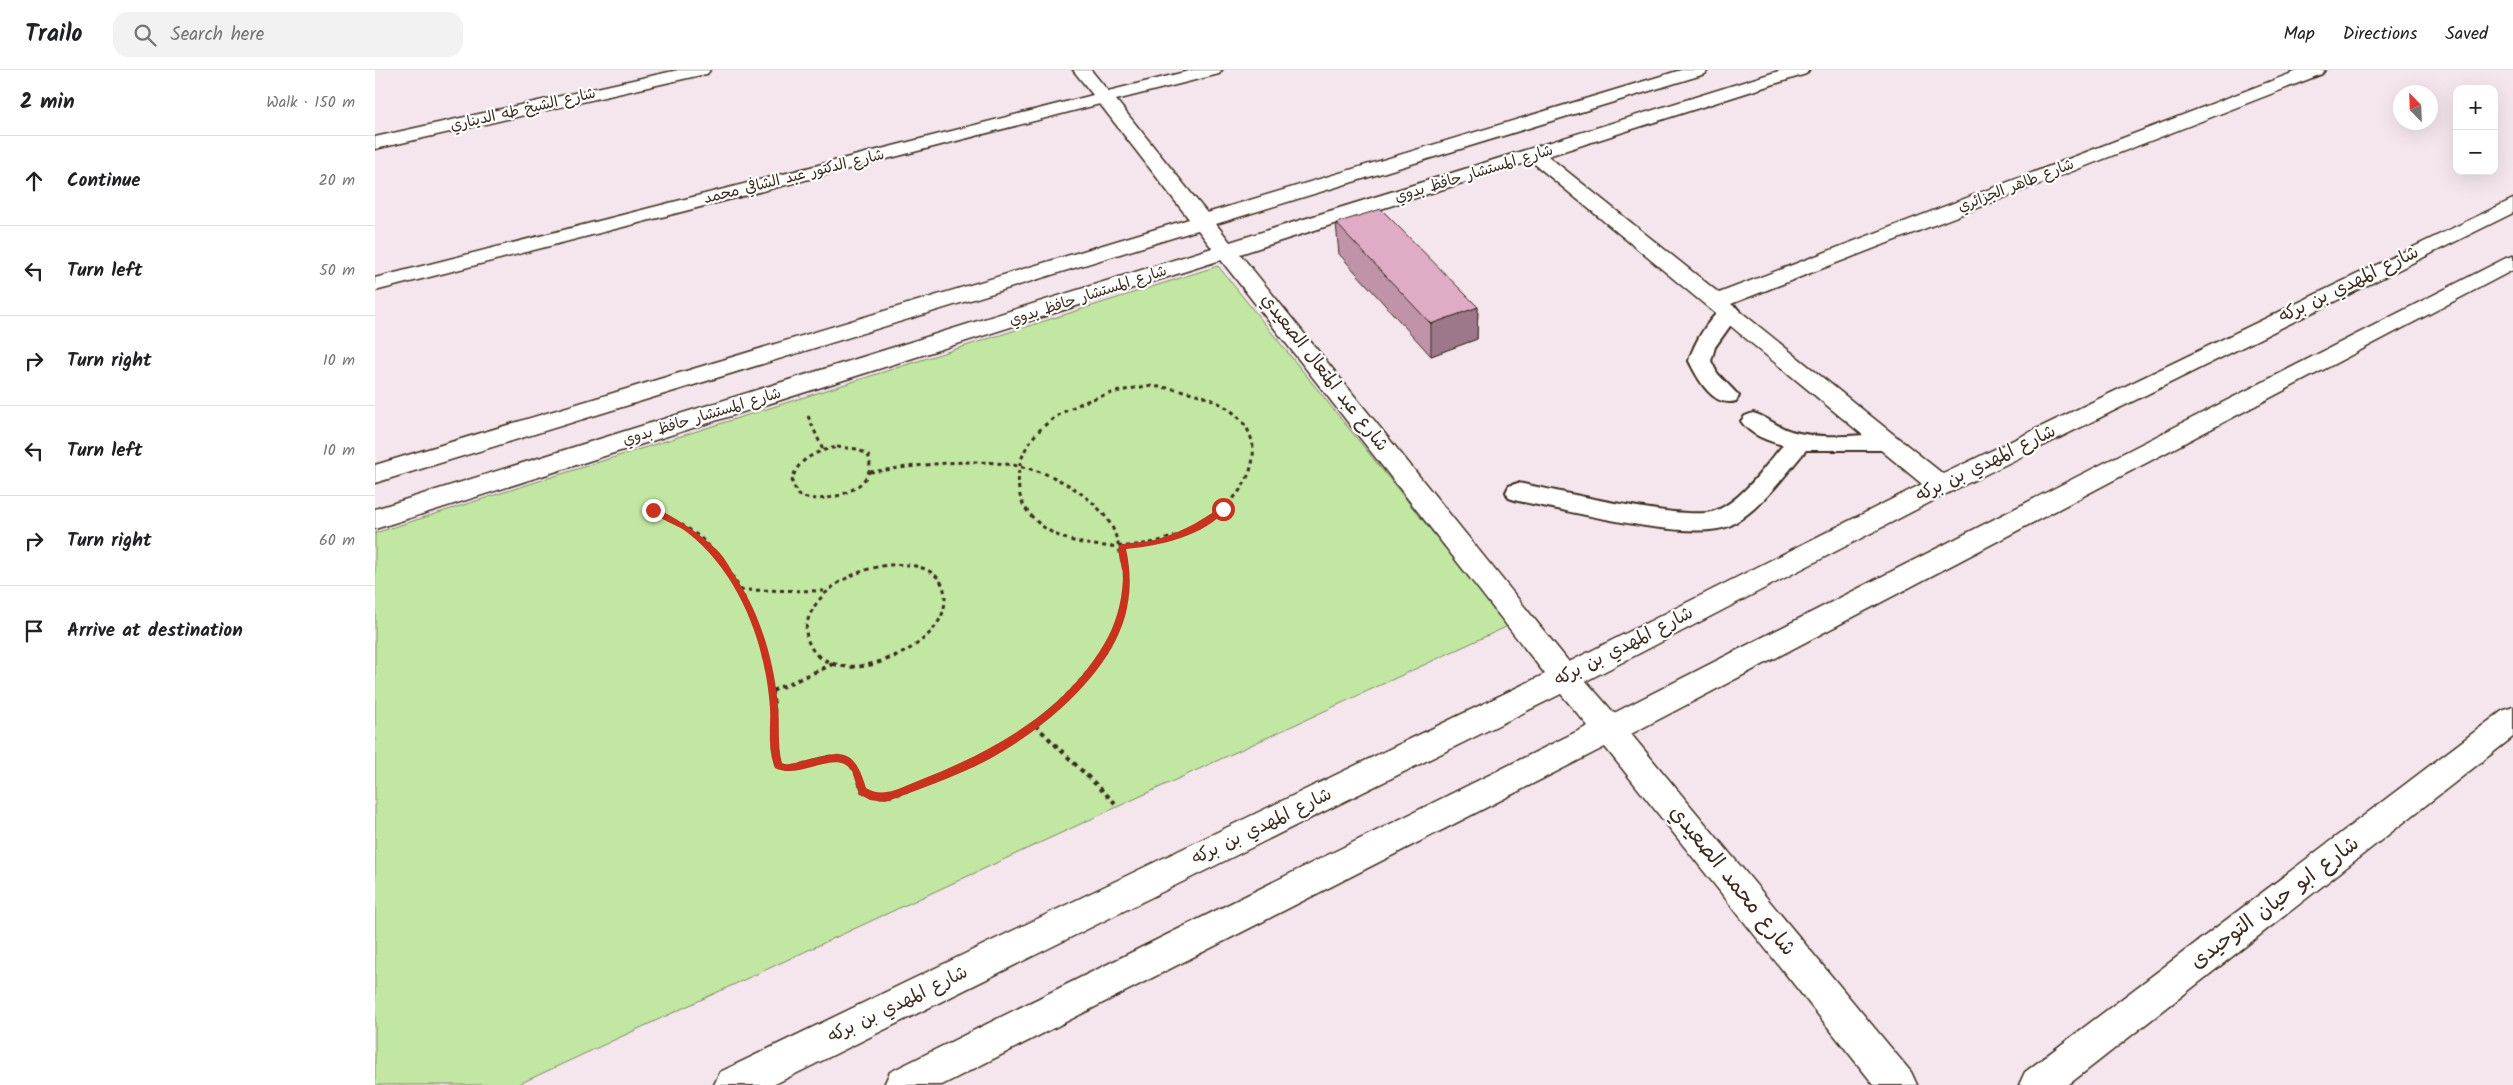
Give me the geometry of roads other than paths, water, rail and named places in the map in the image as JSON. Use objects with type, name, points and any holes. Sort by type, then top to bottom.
[{"type":"street","name":"شارع الشيخ طه الديناري","points":[[375,143],[701,70]]},
{"type":"street","name":"شارع عبد المتعال الصعيدي","points":[[1082,70],[1228,251],[1565,678]]},
{"type":"street","name":"شارع الدكتور عبد الشافي محمد","points":[[375,285],[1213,70]]},
{"type":"street","name":"شارع المستشار حافظ بدوي","points":[[375,474],[1699,70]]},
{"type":"street","name":"شارع المستشار حافظ بدوي","points":[[375,519],[1801,70]]},
{"type":"street","name":"شارع طاهر الجزائري","points":[[1722,307],[2316,70]]},
{"type":"street","points":[[1535,155],[1941,486]]},
{"type":"street","name":"شارع المهدي بن بركه","points":[[733,1085],[1565,678],[1941,486],[2513,204]]},
{"type":"street","points":[[903,1085],[1610,730],[2513,262]]},
{"type":"street","name":"شارع محمد الصعيدي","points":[[1565,678],[1610,730],[1898,1085]]},
{"type":"street","name":"شارع ابو حيان التوحيدى","points":[[2038,1085],[2513,720]]},
{"type":"lane","points":[[1722,307],[1704,346],[1700,361],[1708,376],[1728,396]]},
{"type":"lane","points":[[1753,421],[1773,435],[1800,442],[1887,442]]},
{"type":"lane","points":[[1518,492],[1670,521],[1705,522],[1721,519],[1745,504],[1800,442]]}]
